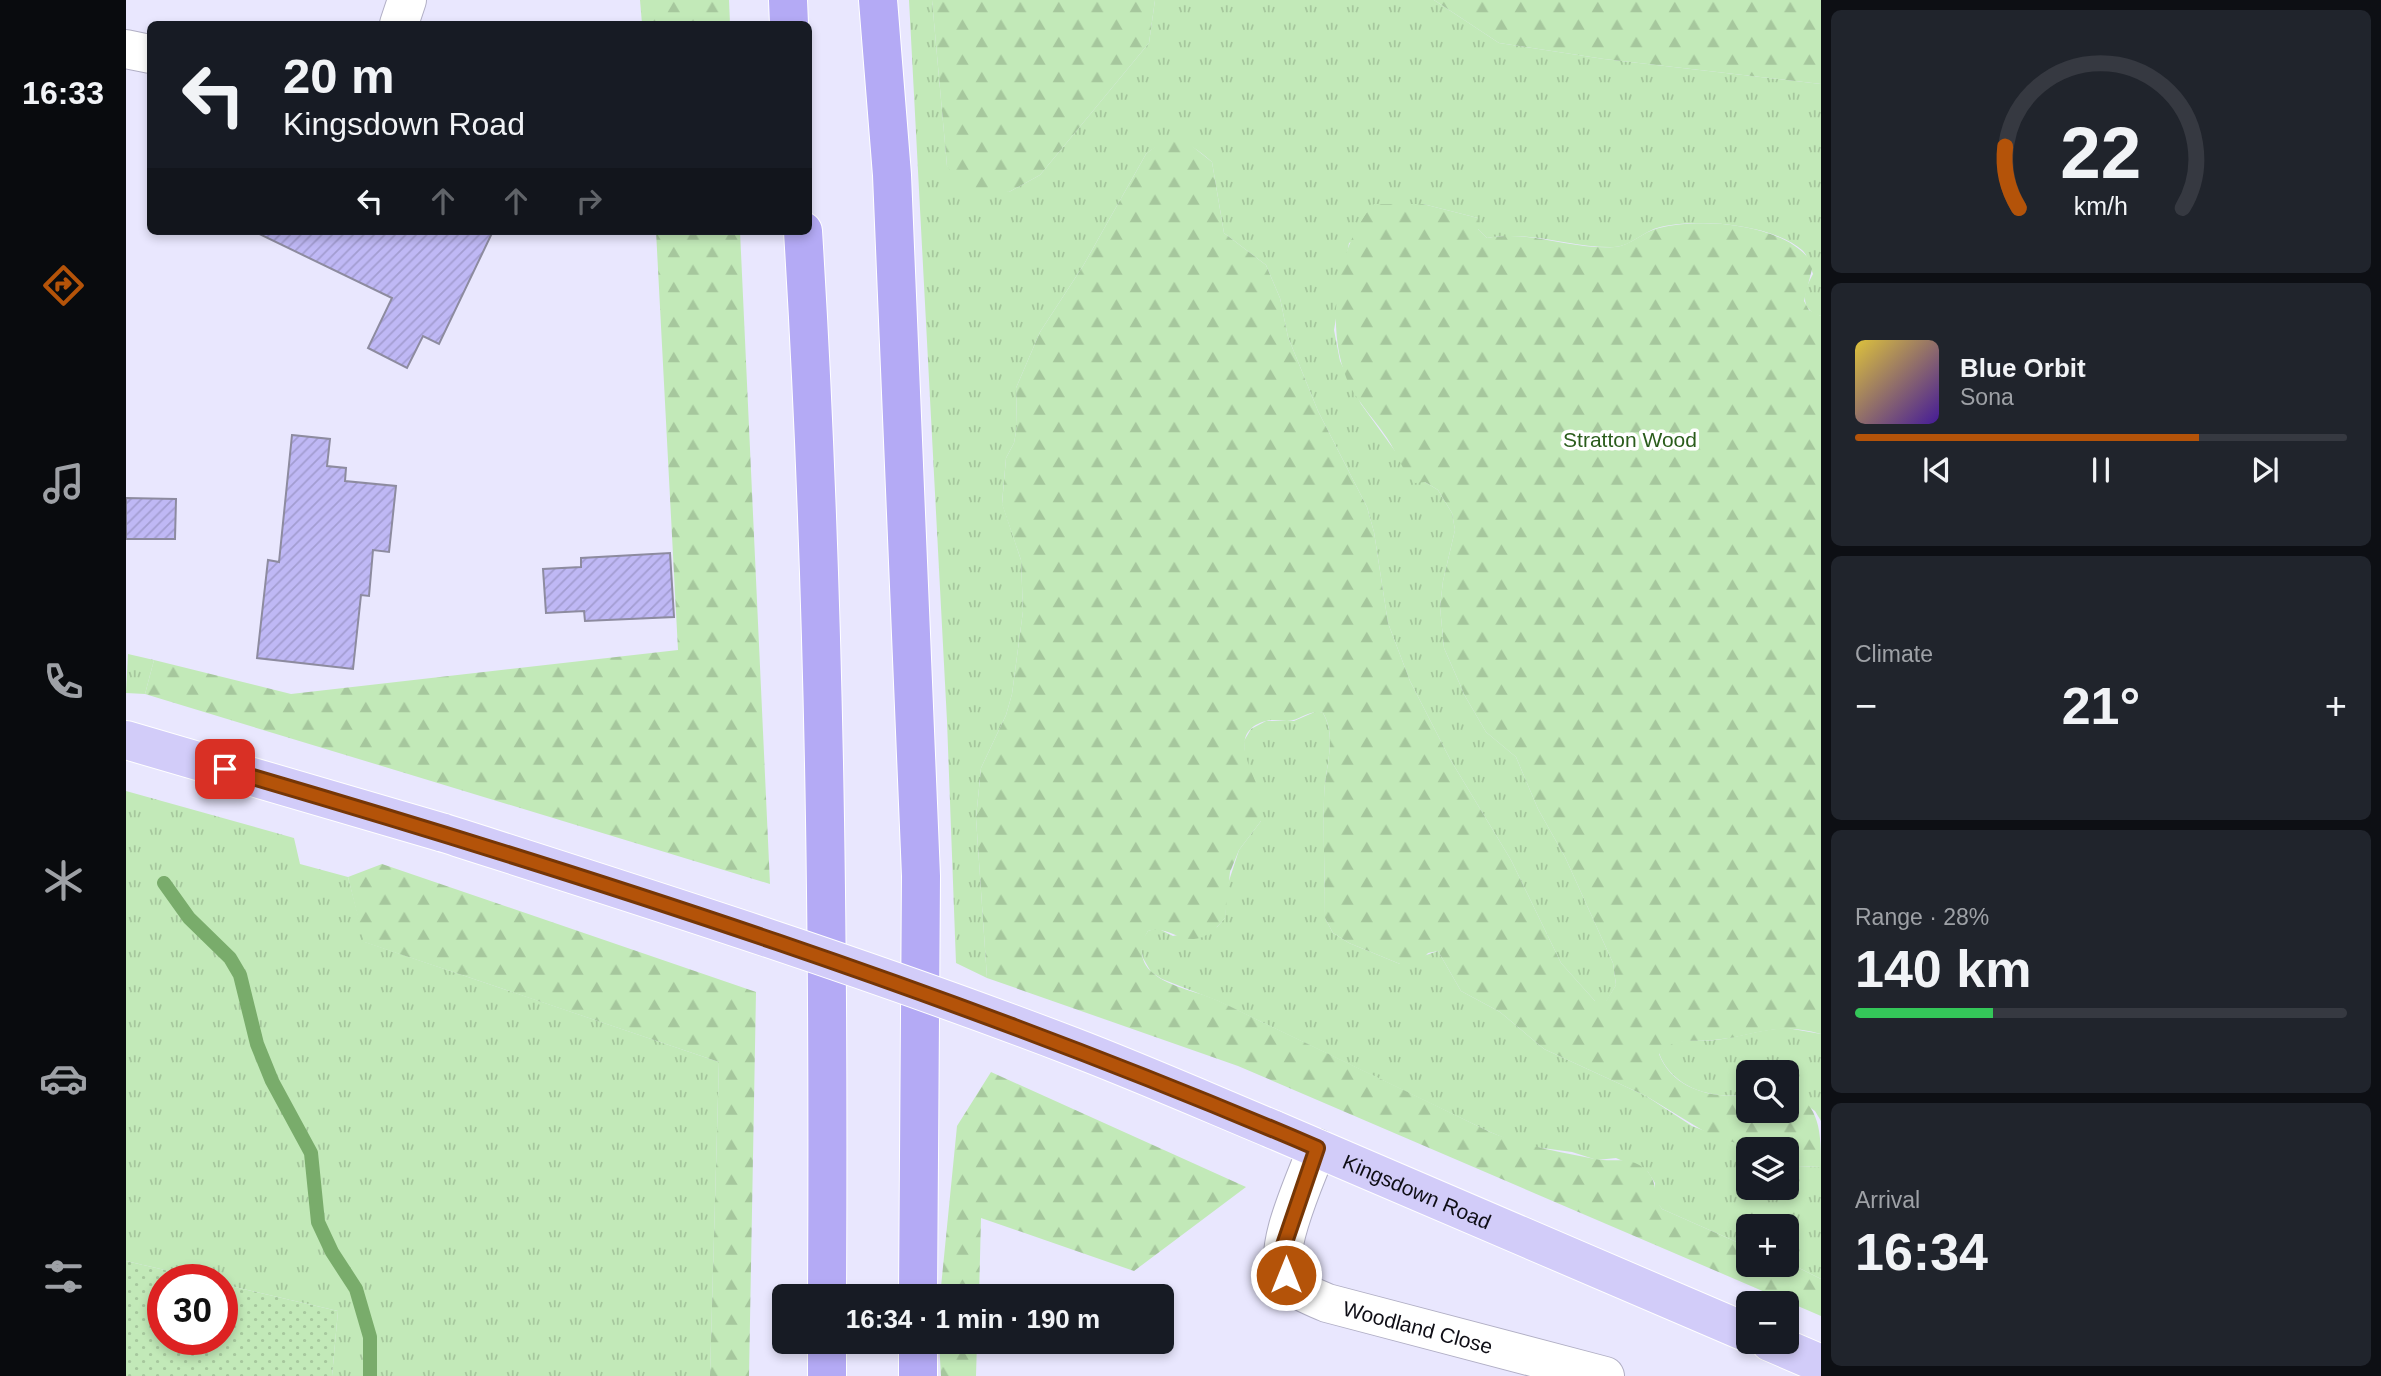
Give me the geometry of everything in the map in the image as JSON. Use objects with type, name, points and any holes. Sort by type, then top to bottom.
[{"type":"highway","points":[[788,0],[789,21]]},
{"type":"highway","points":[[878,0],[892,175],[921,876],[918,1284]]},
{"type":"highway","points":[[803,235],[815,416],[828,856],[827,1284]]},
{"type":"highway","points":[[827,1354],[827,1376]]},
{"type":"highway","points":[[918,1354],[918,1376]]},
{"type":"main road","name":"Kingsdown Road","points":[[126,740],[444,833],[741,928],[1072,1046],[1736,1328]]},
{"type":"main road","points":[[1798,1354],[1821,1364]]},
{"type":"street","points":[[400,21],[407,0]]},
{"type":"street","points":[[126,49],[147,53]]},
{"type":"street","name":"Woodland Close","points":[[1317,1148],[1283,1248],[1286,1275],[1294,1286],[1327,1303],[1605,1376]]},
{"type":"green space","points":[[640,0],[729,0],[730,21],[642,21]]},
{"type":"green space","points":[[909,0],[932,0],[947,166],[1009,192],[1040,175],[1149,43],[1155,0],[1434,0],[1499,43],[1604,59],[1821,84],[1821,316],[1806,304],[1807,286],[1813,274],[1802,250],[1772,234],[1732,225],[1673,225],[1657,228],[1620,246],[1597,247],[1520,236],[1487,238],[1478,229],[1478,218],[1423,204],[1349,243],[1334,330],[1340,361],[1361,404],[1395,451],[1425,482],[1438,490],[1452,513],[1455,530],[1440,607],[1444,648],[1465,696],[1486,732],[1516,757],[1538,809],[1565,857],[1613,963],[1616,985],[1606,1002],[1595,1001],[1561,963],[1511,860],[1450,759],[1410,681],[1388,623],[1374,532],[1367,507],[1318,411],[1288,337],[1280,298],[1266,265],[1224,233],[1212,162],[1188,144],[1172,141],[1146,154],[1083,266],[1040,332],[1016,388],[1017,426],[1014,443],[1006,458],[1002,503],[1021,560],[1023,611],[1012,694],[1006,715],[981,768],[976,818],[987,978],[956,963],[947,721]]},
{"type":"green space","points":[[932,0],[1155,0],[1149,43],[1040,175],[1009,192],[960,187],[947,166]]},
{"type":"green space","points":[[1434,0],[1821,0],[1821,84],[1604,59],[1499,43]]},
{"type":"green space","name":"Stratton Wood","points":[[1176,139],[1187,142],[1212,162],[1224,233],[1266,265],[1280,298],[1288,337],[1318,411],[1367,507],[1374,532],[1388,623],[1410,681],[1450,759],[1511,860],[1561,963],[1595,1001],[1606,1001],[1616,985],[1613,963],[1565,857],[1538,809],[1516,757],[1486,732],[1465,696],[1444,648],[1440,607],[1455,530],[1452,513],[1438,490],[1425,482],[1415,483],[1406,473],[1387,438],[1354,393],[1342,365],[1337,342],[1336,317],[1342,266],[1350,243],[1374,204],[1423,204],[1478,218],[1478,229],[1487,238],[1521,236],[1598,247],[1621,246],[1653,230],[1677,225],[1697,223],[1743,227],[1785,240],[1801,251],[1813,265],[1804,301],[1809,310],[1821,316],[1821,1034],[1805,1030],[1778,1029],[1729,1038],[1677,1043],[1659,1054],[1665,1066],[1684,1084],[1708,1093],[1736,1095],[1736,1123],[1799,1123],[1799,1097],[1813,1111],[1817,1121],[1821,1167],[1799,1166],[1799,1137],[1736,1137],[1736,1143],[1707,1133],[1646,1096],[1544,1049],[1500,1012],[1461,991],[1438,951],[1428,953],[1418,964],[1400,964],[1349,943],[1333,933],[1325,918],[1324,798],[1330,743],[1323,713],[1313,712],[1287,721],[1266,721],[1254,726],[1247,734],[1245,753],[1260,794],[1261,821],[1239,850],[1230,872],[1225,918],[1212,931],[1192,939],[1166,931],[1148,931],[1142,953],[1148,969],[1160,978],[1213,998],[1490,1132],[1555,1151],[1640,1165],[1650,1174],[1662,1209],[1736,1242],[1736,1277],[1799,1277],[1799,1268],[1821,1279],[1821,1316],[1799,1307],[1799,1291],[1763,1291],[1238,1066],[987,978],[976,818],[981,768],[1006,715],[1012,694],[1023,611],[1021,560],[1002,504],[1006,458],[1014,443],[1017,426],[1016,388],[1040,332],[1083,266],[1146,154],[1162,141]]},
{"type":"green space","points":[[656,235],[740,235],[770,884],[145,694],[154,660],[291,694],[678,650]]},
{"type":"green space","points":[[128,654],[154,660],[145,694],[126,693]]},
{"type":"green space","points":[[1317,711],[1323,713],[1329,733],[1324,798],[1325,918],[1333,933],[1349,943],[1400,964],[1438,951],[1461,991],[1500,1012],[1544,1049],[1646,1096],[1692,1126],[1736,1143],[1736,1200],[1799,1200],[1799,1166],[1821,1167],[1821,1279],[1799,1268],[1799,1214],[1736,1214],[1736,1242],[1662,1209],[1654,1198],[1655,1183],[1648,1172],[1616,1158],[1597,1160],[1572,1152],[1521,1145],[1218,1001],[1151,972],[1143,958],[1140,943],[1148,931],[1157,928],[1173,936],[1217,927],[1225,918],[1226,890],[1239,850],[1261,821],[1259,792],[1245,762],[1244,741],[1251,729],[1266,721],[1294,721]]},
{"type":"green space","points":[[126,791],[294,838],[300,864],[348,877],[365,942],[719,1062],[710,1376],[332,1376],[338,1311],[238,1288],[238,1264],[147,1266],[126,1261]]},
{"type":"green space","points":[[382,864],[756,992],[749,1376],[710,1376],[719,1062],[364,942],[348,877]]},
{"type":"green space","points":[[1787,1028],[1821,1034],[1821,1121],[1815,1111],[1799,1100],[1799,1060],[1736,1060],[1736,1095],[1722,1095],[1708,1093],[1684,1083],[1665,1065],[1659,1053],[1677,1042],[1716,1040]]},
{"type":"green space","points":[[991,1072],[1246,1187],[1134,1271],[981,1218],[979,1284],[941,1284],[957,1126]]},
{"type":"green space","points":[[126,1261],[147,1266],[147,1355],[238,1355],[238,1288],[338,1311],[332,1376],[126,1376]]},
{"type":"green space","points":[[940,1354],[977,1354],[976,1376],[941,1376]]},
{"type":"building","points":[[261,235],[491,235],[439,344],[423,336],[407,368],[368,348],[392,298]]},
{"type":"building","points":[[292,435],[330,439],[327,466],[346,468],[345,481],[396,486],[389,552],[373,550],[369,596],[361,595],[353,669],[257,658],[268,560],[279,562]]},
{"type":"building","points":[[126,498],[176,499],[175,539],[126,539]]},
{"type":"building","points":[[670,553],[674,617],[585,621],[584,611],[546,613],[543,569],[581,567],[581,558]]},
{"type":"waterway","points":[[164,883],[189,918],[230,958],[240,975],[257,1044],[272,1081],[311,1153],[318,1222],[332,1252],[356,1289],[370,1337],[370,1376]]},
{"type":"route","points":[[225,769],[444,833],[741,928],[1072,1046],[1317,1148],[1283,1248],[1286,1275]]}]
